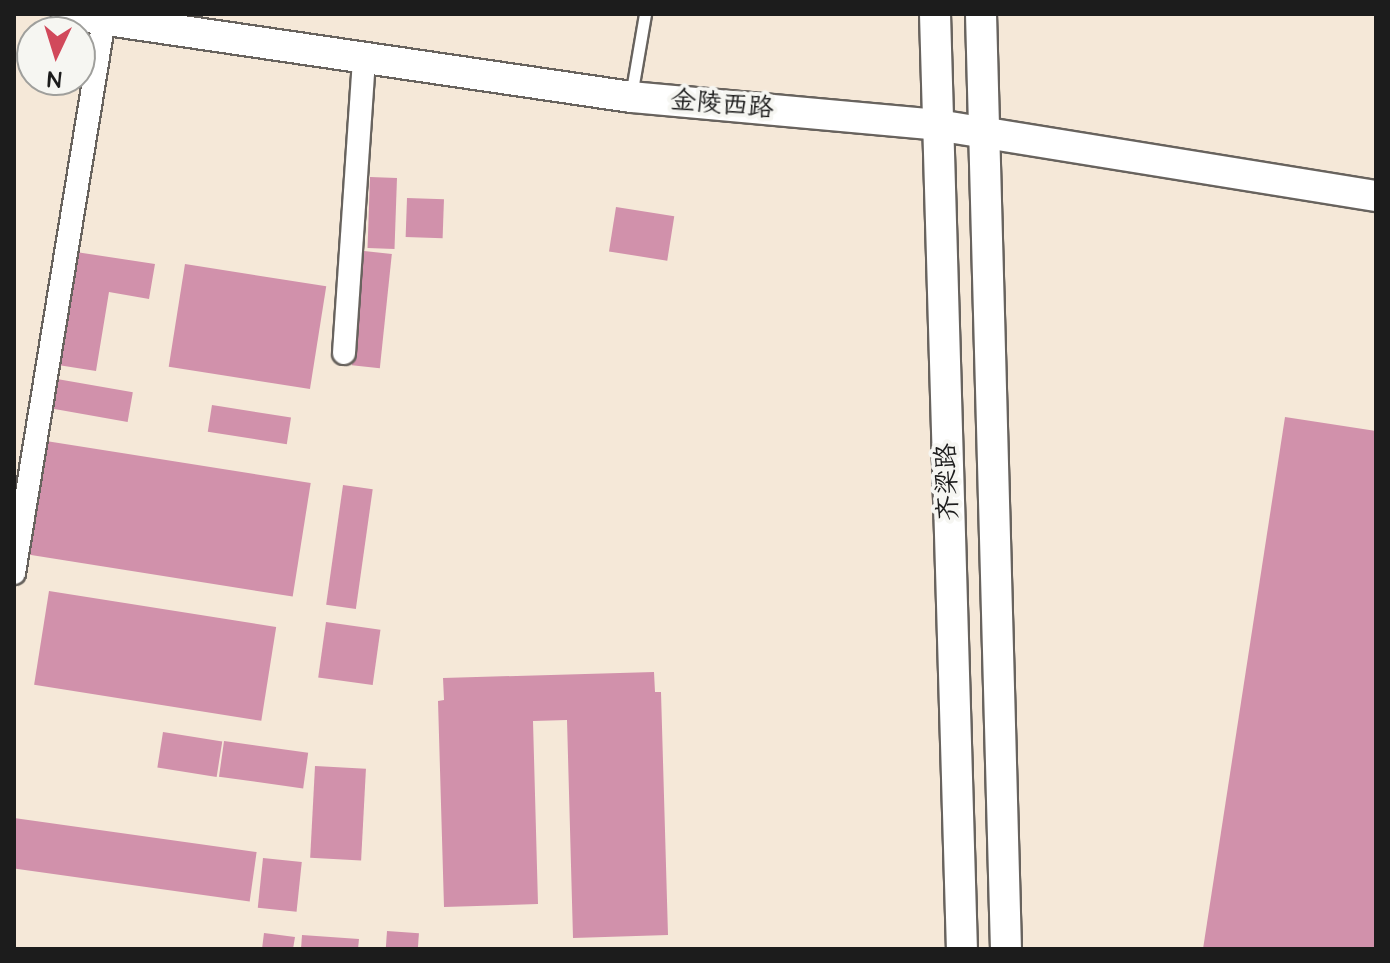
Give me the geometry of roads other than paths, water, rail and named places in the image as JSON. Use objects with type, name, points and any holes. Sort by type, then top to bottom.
[{"type":"main road","name":"金陵西路","points":[[67,14],[104,20],[199,24],[364,59],[631,97],[937,125],[1376,196]]},
{"type":"main road","name":"齐梁路","points":[[935,14],[962,949]]},
{"type":"main road","name":"齐梁路","points":[[981,14],[1006,949]]},
{"type":"street","points":[[14,573],[104,20]]},
{"type":"street","points":[[344,353],[364,59]]},
{"type":"lane","points":[[631,97],[645,14]]}]
